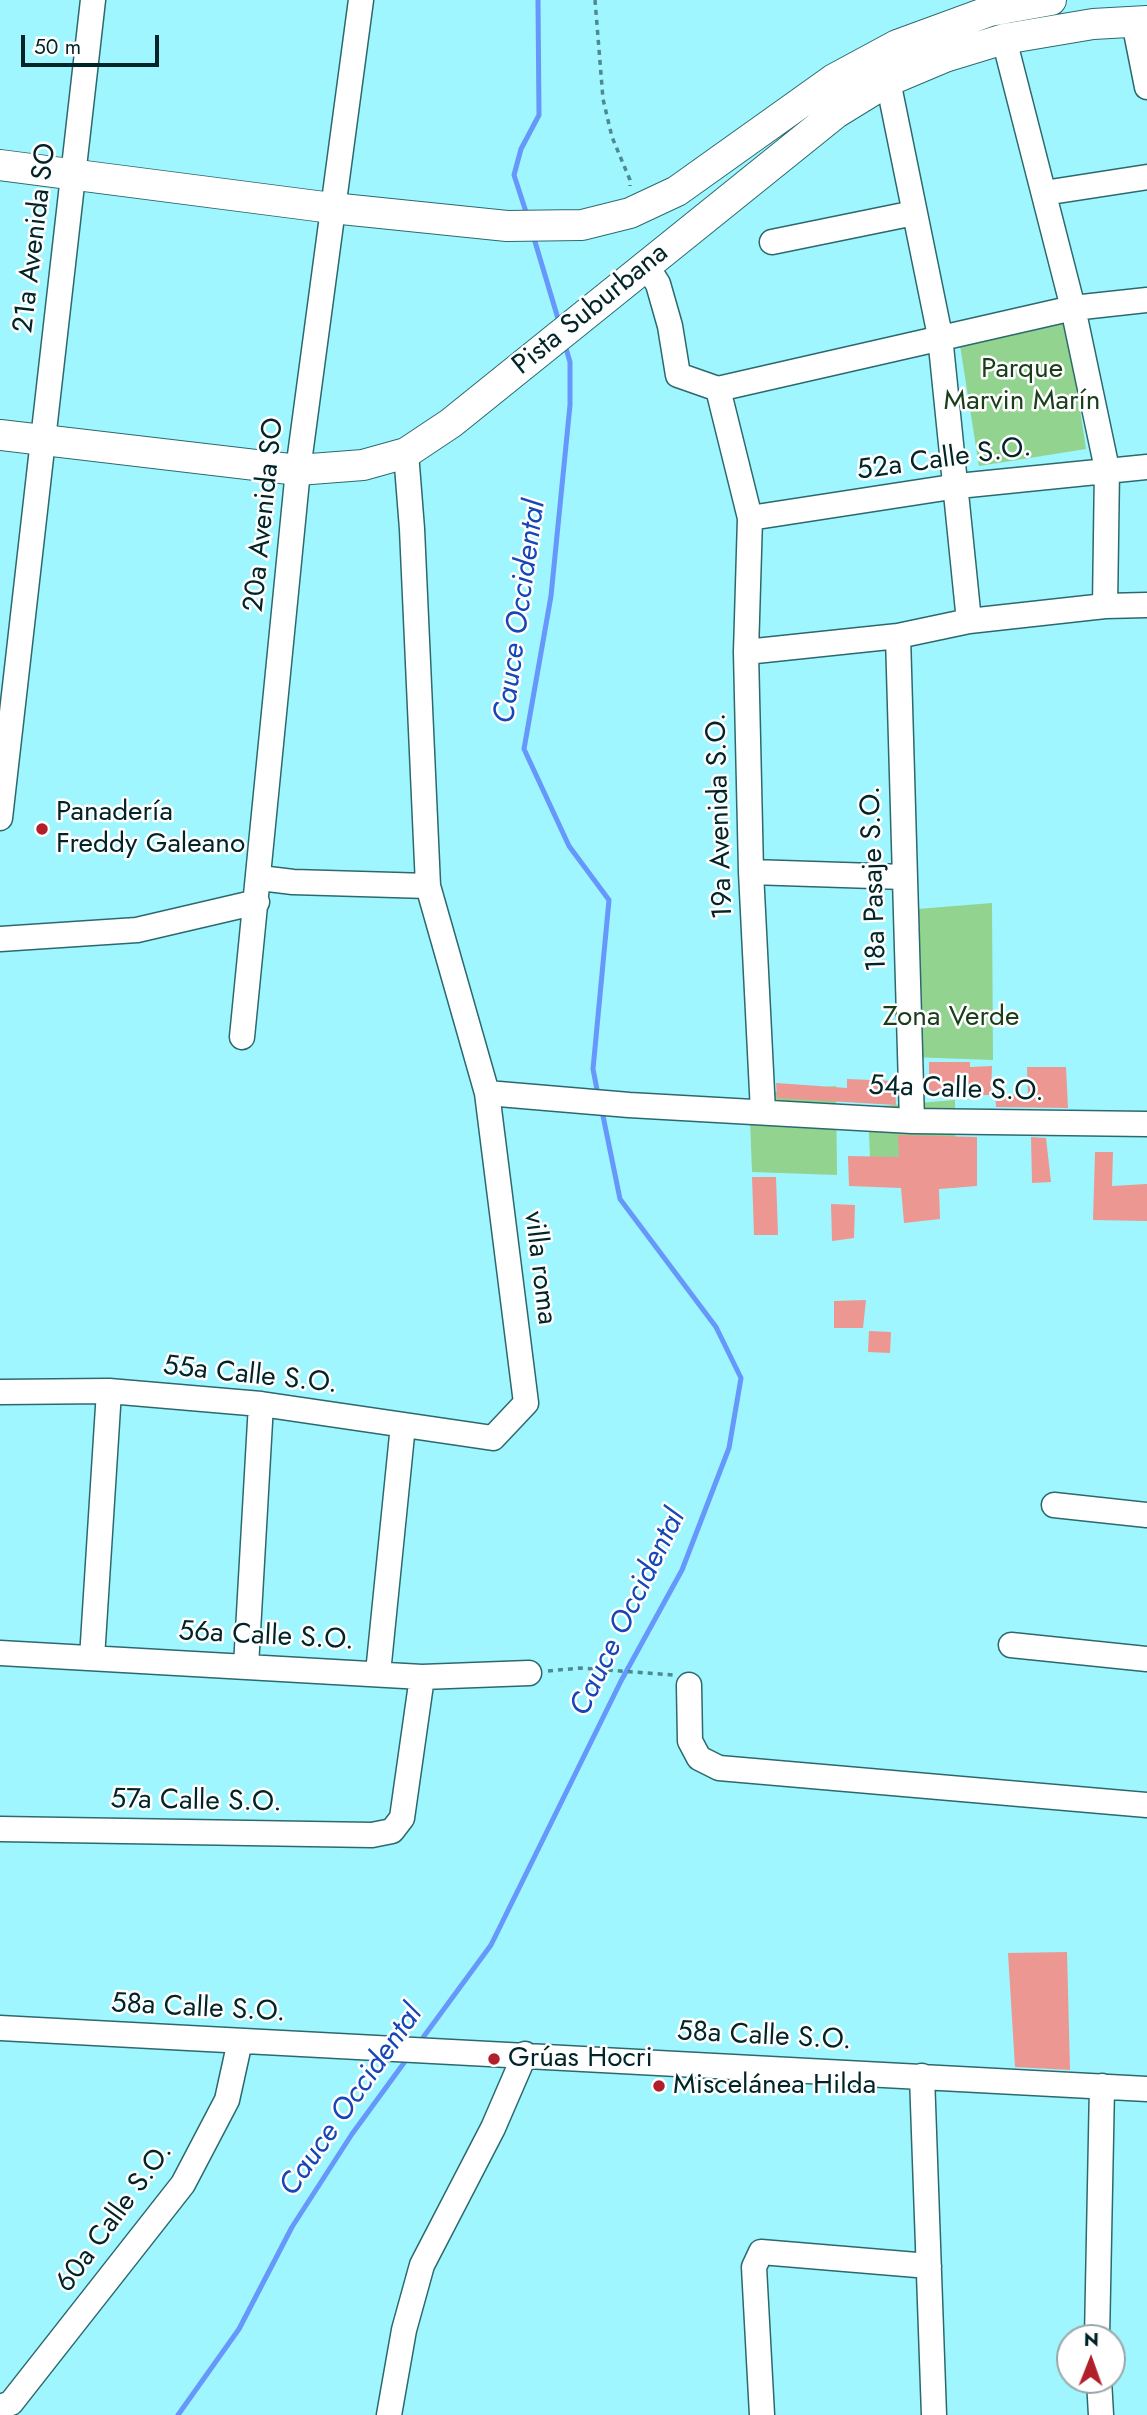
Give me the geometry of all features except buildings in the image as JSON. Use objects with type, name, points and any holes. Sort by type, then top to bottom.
[{"type":"main road","name":"Pista Suburbana","points":[[0,165],[332,208],[507,226],[582,225],[630,213],[677,191],[834,79],[873,57],[966,19],[1020,4],[1051,0]]},
{"type":"main road","name":"Pista Suburbana","points":[[0,435],[298,470],[363,465],[406,453],[451,423],[836,113],[888,80],[945,57],[1004,39],[1093,24],[1140,22]]},
{"type":"street","name":"21a Avenida SO","points":[[0,818],[7,697],[75,174],[93,0]]},
{"type":"street","name":"20a Avenida SO","points":[[242,1037],[259,890],[298,470],[360,0]]},
{"type":"street","points":[[1140,22],[1147,87]]},
{"type":"street","points":[[1004,39],[1073,308],[1107,469],[1105,606]]},
{"type":"street","points":[[888,80],[940,336],[958,486],[969,621]]},
{"type":"street","points":[[1044,193],[1147,177]]},
{"type":"street","points":[[772,242],[914,213]]},
{"type":"street","points":[[646,265],[659,284],[670,326],[678,375],[718,389],[940,336],[1073,308],[1147,300]]},
{"type":"street","name":"19a Avenida S.O.","points":[[718,389],[750,518],[746,652],[751,872],[763,1112]]},
{"type":"street","name":"villa roma","points":[[406,453],[413,542],[428,887],[486,1093],[526,1403],[493,1437]]},
{"type":"street","name":"52a Calle S.O.","points":[[750,518],[958,486],[1147,467]]},
{"type":"street","points":[[746,652],[898,636],[969,621],[1105,606],[1147,605]]},
{"type":"street","name":"18a Pasaje S.O.","points":[[898,636],[912,1121]]},
{"type":"street","points":[[751,872],[904,877]]},
{"type":"street","points":[[0,939],[137,930],[259,890],[293,882],[428,887]]},
{"type":"street","points":[[486,1093],[629,1105],[763,1112]]},
{"type":"street","name":"54a Calle S.O.","points":[[763,1112],[912,1121],[1147,1124]]},
{"type":"street","points":[[92,1658],[109,1391]]},
{"type":"street","name":"55a Calle S.O.","points":[[0,1392],[109,1391],[261,1404],[493,1437]]},
{"type":"street","points":[[246,1666],[261,1404]]},
{"type":"street","points":[[378,1673],[403,1425]]},
{"type":"street","points":[[1054,1505],[1147,1515]]},
{"type":"street","points":[[1011,1644],[1147,1659]]},
{"type":"street","name":"56a Calle S.O.","points":[[0,1653],[422,1677],[529,1673]]},
{"type":"street","name":"57a Calle S.O.","points":[[0,1829],[372,1835],[392,1831],[402,1818],[422,1677]]},
{"type":"street","points":[[682,1680],[690,1741],[699,1758],[719,1768],[1147,1805]]},
{"type":"street","name":"58a Calle S.O.","points":[[0,2028],[1147,2089]]},
{"type":"street","name":"60a Calle S.O.","points":[[0,2407],[11,2403],[183,2184],[227,2100],[240,2041]]},
{"type":"street","points":[[389,2415],[404,2330],[422,2265],[493,2127],[525,2054]]},
{"type":"street","points":[[922,2076],[934,2415]]},
{"type":"street","points":[[1097,2324],[1102,2086]]},
{"type":"street","points":[[762,2415],[754,2267],[761,2252],[929,2266]]},
{"type":"street","points":[[1100,2394],[1101,2415]]},
{"type":"path","points":[[595,0],[603,99],[612,137],[631,180],[630,213]]},
{"type":"path","points":[[529,1673],[580,1668],[682,1680]]},
{"type":"green space","name":"Parque Marvin Marín","points":[[1067,323],[1086,449],[979,466],[959,339]]},
{"type":"green space","points":[[992,903],[993,1060],[909,1057],[905,910]]},
{"type":"green space","name":"Zona Verde","points":[[836,1086],[837,1175],[752,1172],[749,1094]]},
{"type":"green space","name":"Zona Verde","points":[[955,1100],[956,1188],[871,1185],[868,1107]]},
{"type":"waterway","name":"Cauce Occidental","points":[[527,215],[514,175],[521,149],[539,115],[538,0]]},
{"type":"waterway","name":"Cauce Occidental","points":[[533,235],[559,322]]},
{"type":"waterway","name":"Cauce Occidental","points":[[565,345],[570,362],[570,405],[551,596],[524,749],[569,846],[609,900],[593,1069],[598,1095]]},
{"type":"waterway","name":"Cauce Occidental","points":[[419,2043],[491,1945],[621,1681],[682,1570],[729,1448],[741,1378],[716,1327],[620,1199],[602,1111]]},
{"type":"waterway","name":"Cauce Occidental","points":[[178,2415],[239,2329],[292,2227],[352,2134],[409,2056]]},
{"type":"place","name":"Panadería Freddy Galeano","points":[[42,829]]},
{"type":"place","name":"Grúas Hocri","points":[[494,2059]]},
{"type":"place","name":"Miscelánea Hilda","points":[[659,2086]]}]
